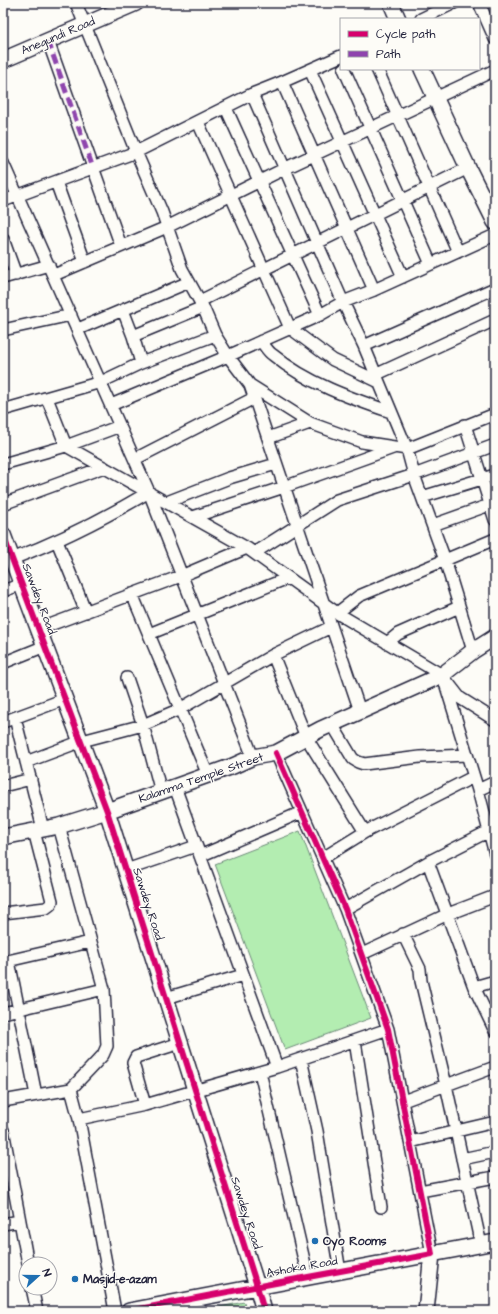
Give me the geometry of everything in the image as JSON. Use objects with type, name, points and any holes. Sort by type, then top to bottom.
[{"type":"street","points":[[76,3],[167,227],[182,269],[228,356],[250,385],[360,711]]},
{"type":"street","name":"Anegundi Road","points":[[3,60],[136,3]]},
{"type":"street","points":[[391,3],[398,18]]},
{"type":"street","points":[[423,18],[454,3]]},
{"type":"street","points":[[478,3],[495,39]]},
{"type":"street","points":[[48,41],[121,246]]},
{"type":"street","points":[[3,201],[136,152],[252,94],[340,58]]},
{"type":"street","points":[[310,70],[403,277]]},
{"type":"street","points":[[344,70],[431,264]]},
{"type":"street","points":[[377,70],[458,252]]},
{"type":"street","points":[[422,70],[495,222]]},
{"type":"street","points":[[3,278],[51,270],[85,262],[167,227],[286,168],[495,70]]},
{"type":"street","points":[[282,82],[374,290]]},
{"type":"street","points":[[252,94],[286,168],[343,302],[364,346],[391,412],[401,448],[414,475],[445,560],[473,651]]},
{"type":"street","points":[[226,108],[320,315]]},
{"type":"street","points":[[198,122],[290,328],[333,360],[376,378],[495,320]]},
{"type":"street","points":[[3,163],[78,329],[149,492],[253,757]]},
{"type":"street","points":[[133,336],[201,304],[264,269],[468,168]]},
{"type":"street","points":[[56,182],[85,262]]},
{"type":"street","points":[[111,405],[228,356],[320,315],[343,302],[374,290],[495,235]]},
{"type":"street","points":[[3,239],[16,275]]},
{"type":"street","points":[[78,329],[188,282]]},
{"type":"street","points":[[364,346],[495,288]]},
{"type":"street","points":[[123,310],[141,363]]},
{"type":"street","points":[[3,330],[71,315]]},
{"type":"street","points":[[3,410],[101,382],[141,363],[216,335]]},
{"type":"street","points":[[261,341],[272,354],[303,376],[344,396],[391,412]]},
{"type":"street","points":[[250,385],[310,423],[362,442],[401,448]]},
{"type":"street","points":[[47,398],[66,446],[251,551],[323,604],[442,675],[460,698],[495,720]]},
{"type":"street","points":[[135,459],[254,398]]},
{"type":"street","points":[[193,517],[401,448],[495,414]]},
{"type":"street","points":[[268,438],[310,423]]},
{"type":"street","points":[[465,425],[481,479],[492,504],[495,520]]},
{"type":"street","points":[[3,464],[66,446],[120,426]]},
{"type":"street","points":[[39,629],[251,551],[297,526],[338,500],[414,475],[495,444]]},
{"type":"street","points":[[167,502],[229,478],[276,464]]},
{"type":"street","points":[[3,504],[104,467]]},
{"type":"street","points":[[422,497],[495,475]]},
{"type":"street","points":[[8,555],[57,541],[121,509],[149,492]]},
{"type":"street","points":[[432,525],[492,504]]},
{"type":"street","name":"Sawdey Road","points":[[3,535],[8,555],[22,584],[107,811],[264,1311]]},
{"type":"street","points":[[337,613],[359,596],[495,539]]},
{"type":"street","points":[[57,541],[86,612]]},
{"type":"street","points":[[148,634],[288,578]]},
{"type":"street","points":[[3,591],[22,584]]},
{"type":"street","points":[[132,594],[208,775]]},
{"type":"street","points":[[387,643],[398,634],[459,607]]},
{"type":"street","points":[[26,762],[82,742],[143,725],[180,709],[273,655],[331,627]]},
{"type":"street","name":"Kalamma Temple Street","points":[[3,837],[59,826],[107,811],[208,775],[253,757],[276,753],[332,724],[442,675],[473,651],[495,637]]},
{"type":"street","points":[[3,663],[45,646]]},
{"type":"street","points":[[273,655],[306,737],[365,832]]},
{"type":"street","points":[[442,675],[478,790],[495,854]]},
{"type":"street","points":[[127,678],[143,725],[168,789],[198,851],[277,1067]]},
{"type":"street","points":[[3,722],[65,698]]},
{"type":"street","points":[[3,913],[46,908],[52,901],[31,779],[15,718]]},
{"type":"street","points":[[332,724],[353,759],[364,764],[420,757],[467,755]]},
{"type":"street","points":[[276,753],[345,909],[388,1029],[432,1254],[426,1311]]},
{"type":"street","points":[[323,858],[365,832],[474,777]]},
{"type":"street","points":[[3,786],[31,779]]},
{"type":"street","points":[[478,790],[495,782]]},
{"type":"street","points":[[126,870],[198,851],[302,812]]},
{"type":"street","points":[[3,1101],[71,1089],[103,1055],[107,1046],[104,989],[59,826]]},
{"type":"street","points":[[345,909],[428,862],[489,831]]},
{"type":"street","points":[[428,862],[474,986],[495,1031]]},
{"type":"street","points":[[362,954],[448,914],[495,896]]},
{"type":"street","points":[[403,934],[420,969],[421,981],[467,1182],[488,1243]]},
{"type":"street","points":[[36,1095],[19,1009],[6,961],[90,942]]},
{"type":"street","points":[[166,998],[243,975]]},
{"type":"street","points":[[474,986],[495,981]]},
{"type":"street","points":[[3,1013],[104,989]]},
{"type":"street","points":[[79,1119],[145,1105],[260,1072],[388,1029]]},
{"type":"street","points":[[355,1041],[381,1207]]},
{"type":"street","points":[[145,1105],[133,1062],[134,1059],[136,1057],[180,1043]]},
{"type":"street","points":[[301,1059],[317,1131],[340,1272]]},
{"type":"street","points":[[403,1101],[495,1067]]},
{"type":"street","points":[[260,1072],[308,1277]]},
{"type":"street","points":[[71,1089],[79,1119],[115,1311]]},
{"type":"street","points":[[410,1142],[495,1122]]},
{"type":"street","points":[[3,1130],[27,1256]]},
{"type":"street","points":[[462,1159],[495,1152]]},
{"type":"street","points":[[420,1191],[495,1177]]},
{"type":"street","points":[[3,1224],[20,1221]]},
{"type":"street","name":"Ashoka Road","points":[[129,1311],[488,1243]]},
{"type":"street","points":[[34,1296],[37,1311]]},
{"type":"green space","points":[[300,831],[371,1018],[285,1050],[215,864]]},
{"type":"green space","points":[[244,1302],[247,1311],[200,1311]]},
{"type":"marked path","points":[[48,41],[93,168]]},
{"type":"cycle path","points":[[3,535],[107,811],[264,1311]]},
{"type":"cycle path","points":[[129,1311],[432,1254],[388,1029],[345,909],[276,753]]},
{"type":"place","name":"Oyo Rooms","points":[[315,1241]]},
{"type":"place","name":"Masjid-e-azam","points":[[75,1279]]}]
